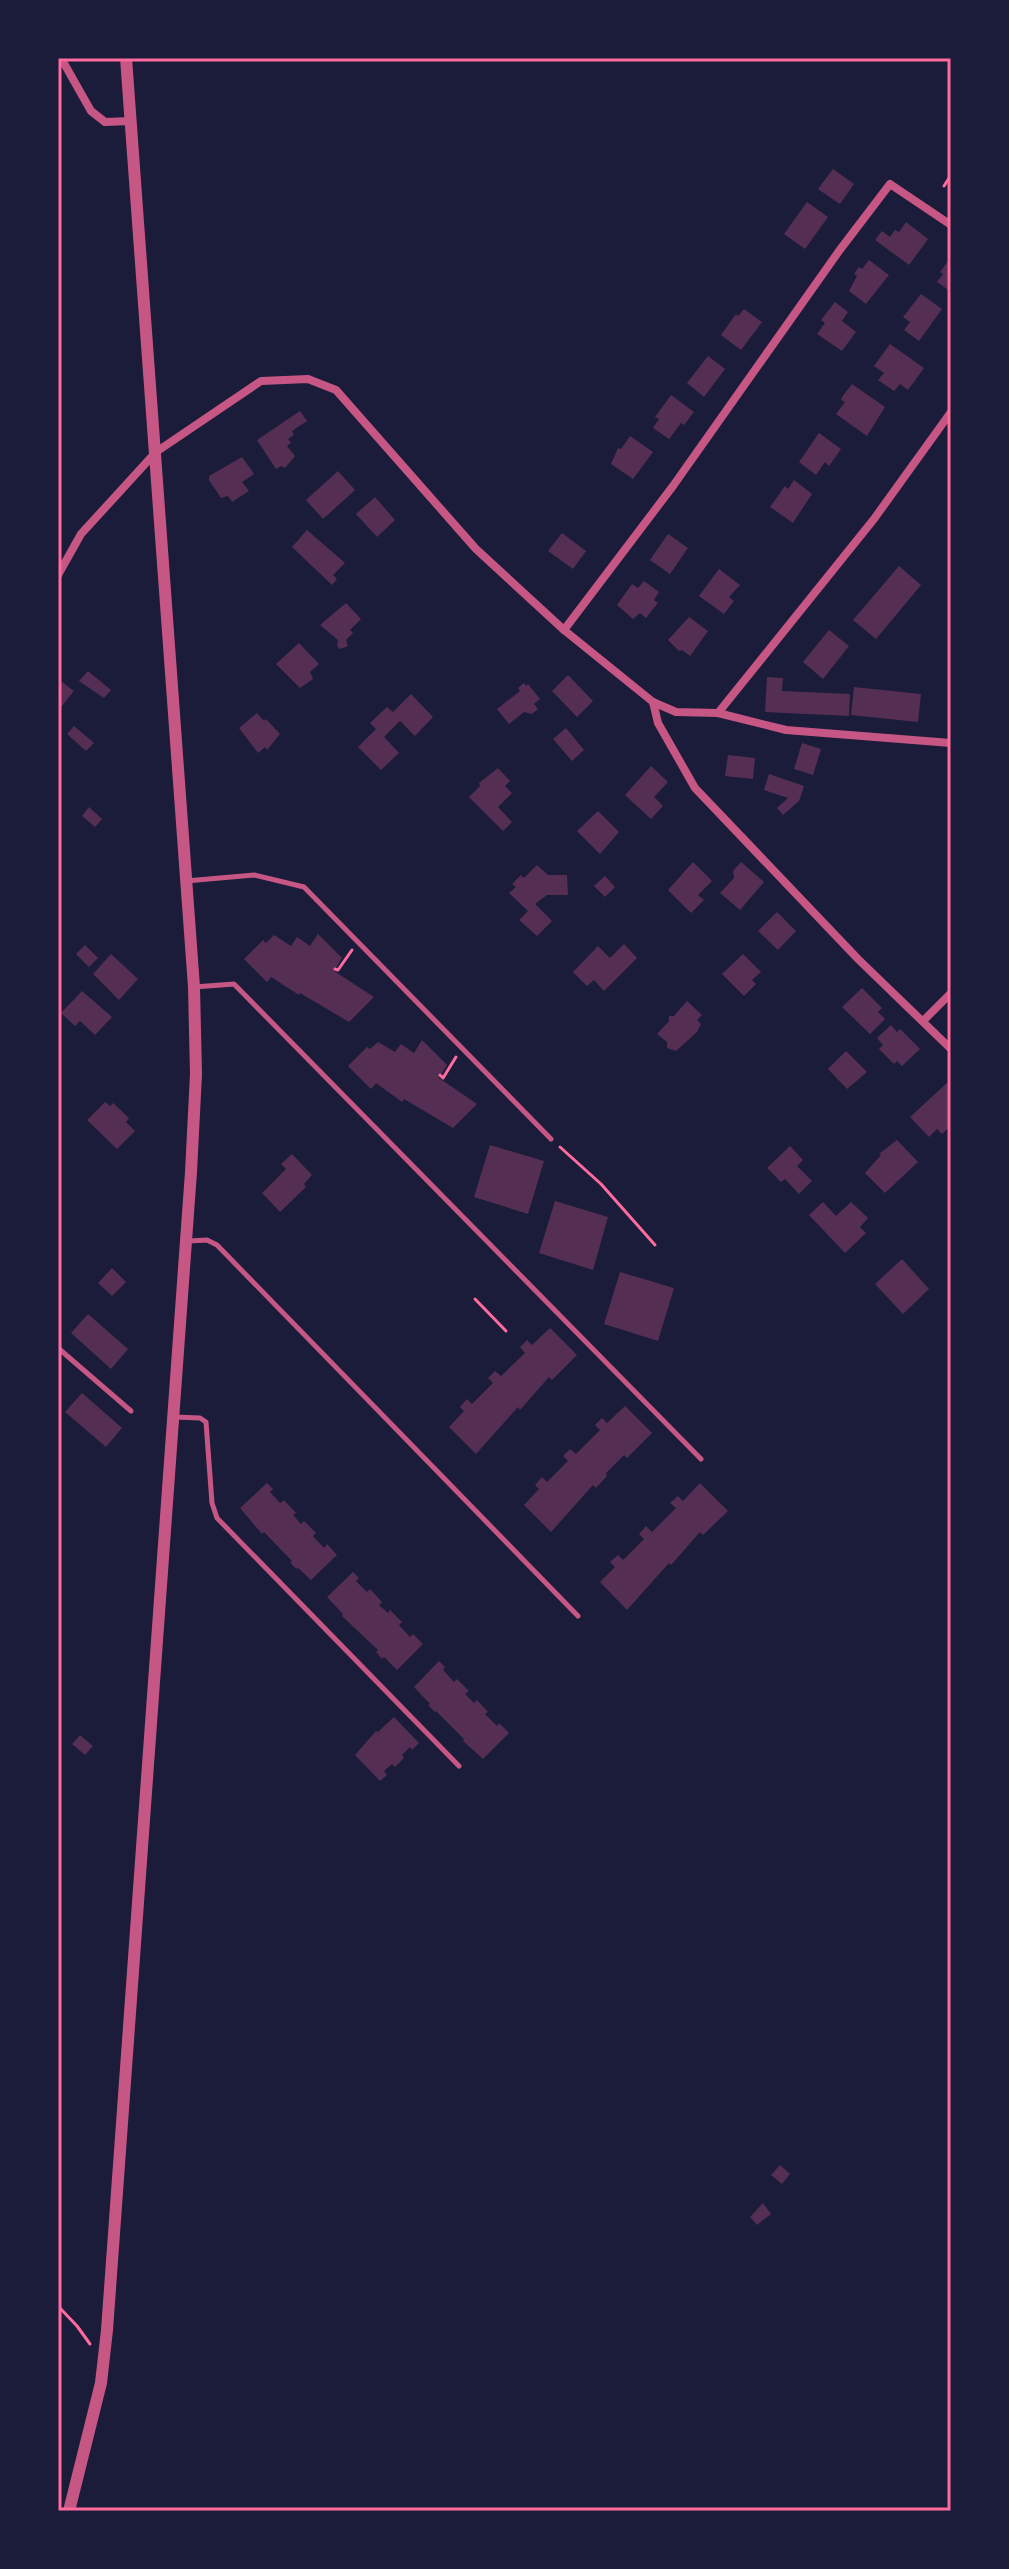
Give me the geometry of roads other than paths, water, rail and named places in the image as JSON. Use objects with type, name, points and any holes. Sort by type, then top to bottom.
[{"type":"street","points":[[61,58],[91,111],[105,122],[131,121]]},
{"type":"street","points":[[69,2511],[103,2364],[174,1417],[196,1074],[194,987],[126,58]]},
{"type":"street","points":[[564,630],[673,486],[890,184],[951,225]]},
{"type":"street","points":[[58,575],[81,534],[156,452],[261,381],[308,379],[336,390],[476,549],[564,630],[653,702],[676,712],[718,713],[786,730],[951,743]]},
{"type":"street","points":[[718,713],[874,519],[951,412]]},
{"type":"street","points":[[653,702],[658,723],[695,788],[858,959],[951,1049]]},
{"type":"street","points":[[924,1020],[951,993]]},
{"type":"lane","points":[[185,881],[254,875],[304,887],[551,1139]]},
{"type":"lane","points":[[194,987],[234,984],[701,1459]]},
{"type":"lane","points":[[186,1241],[207,1240],[217,1245],[578,1616]]},
{"type":"lane","points":[[58,1348],[131,1411]]},
{"type":"lane","points":[[174,1417],[200,1418],[206,1422],[212,1503],[217,1518],[459,1766]]}]
